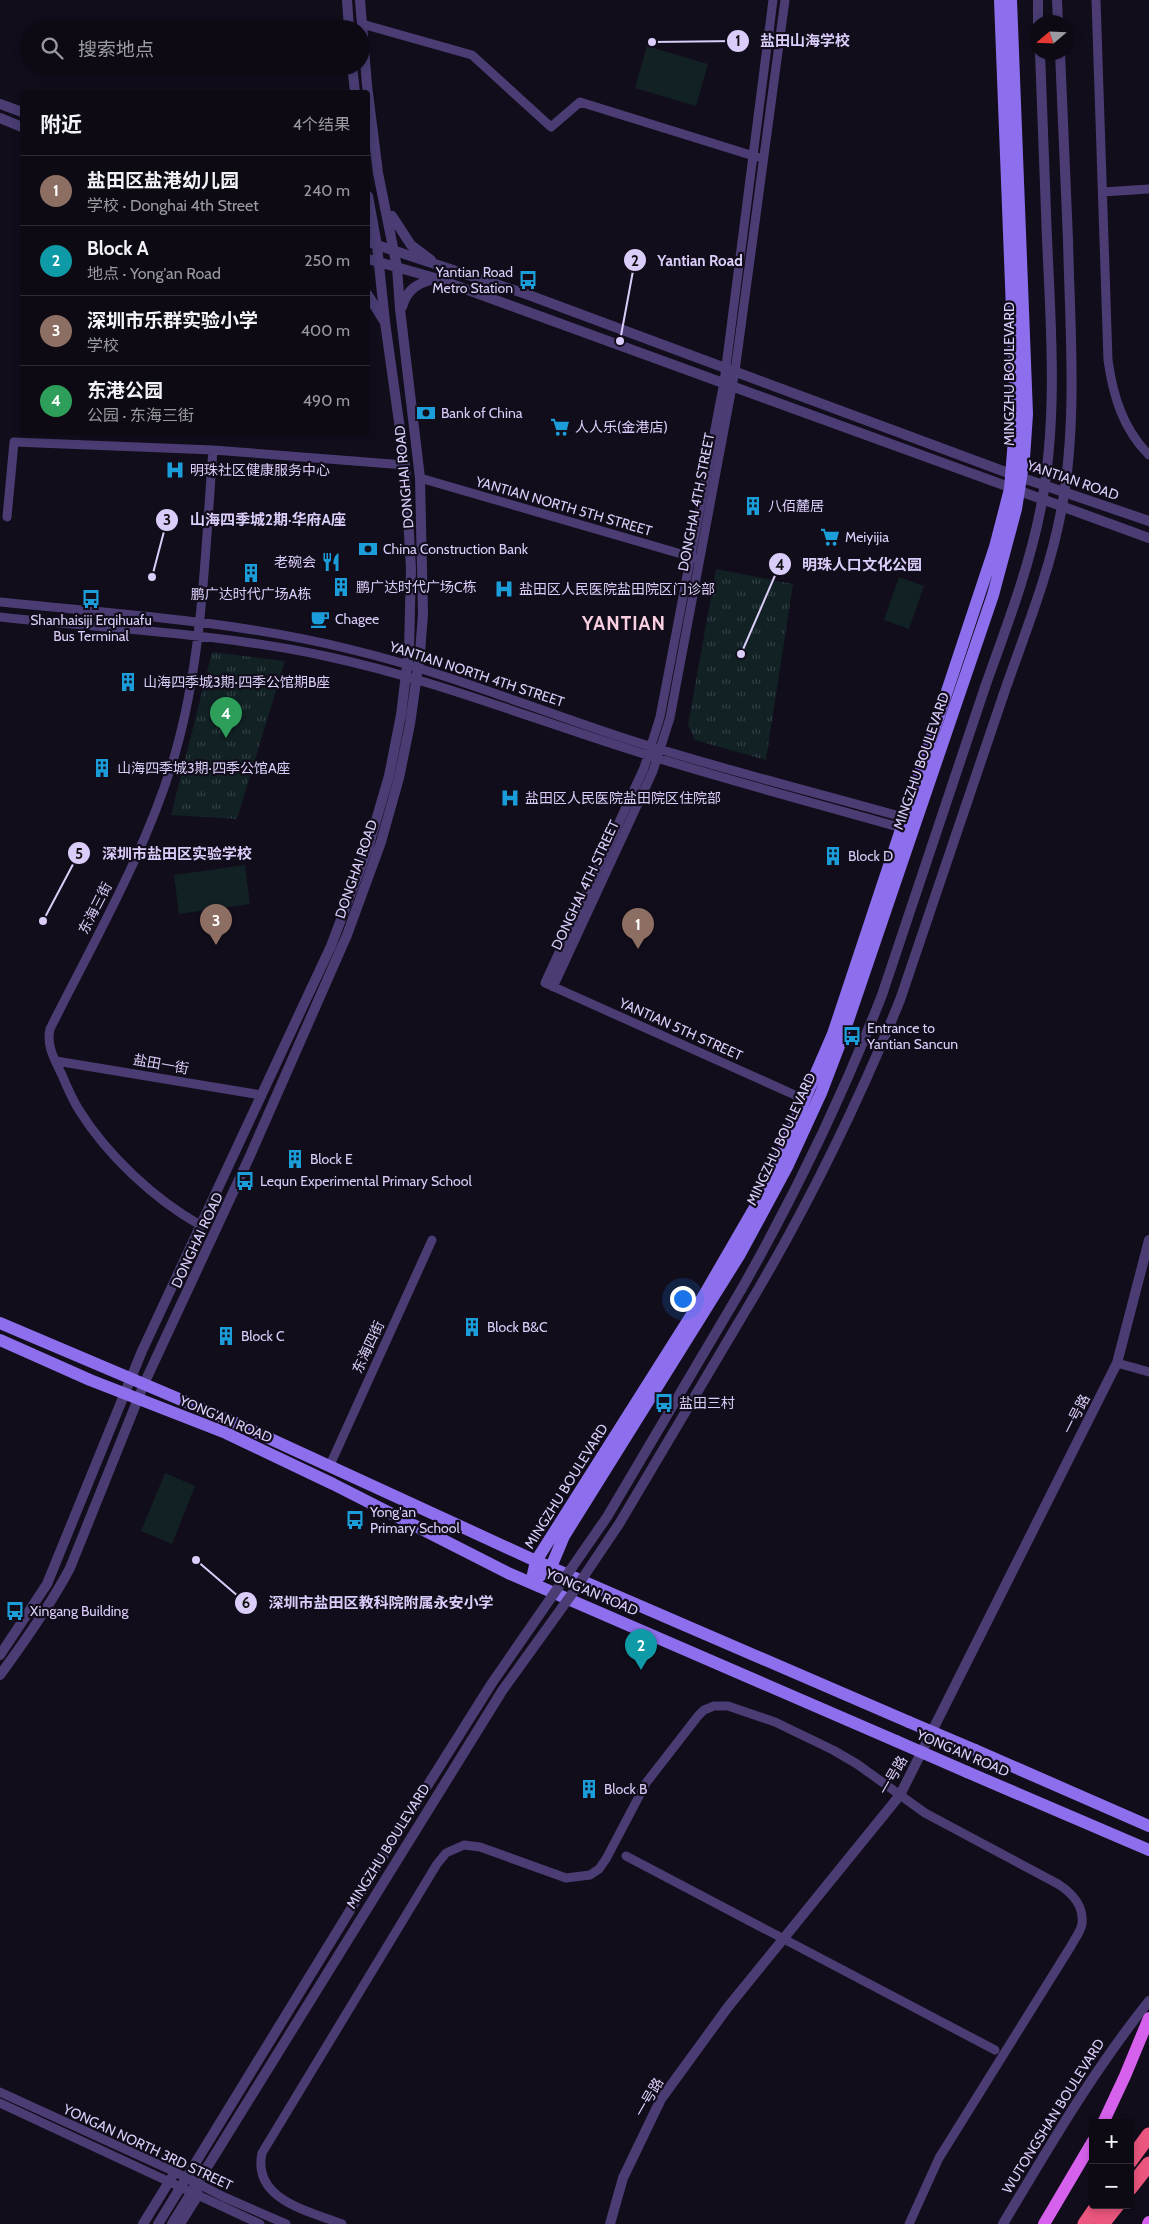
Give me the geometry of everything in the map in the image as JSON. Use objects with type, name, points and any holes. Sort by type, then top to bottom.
[{"type":"highway","points":[[1134,2156],[1149,2135]]},
{"type":"highway","points":[[1134,2183],[1149,2164]]},
{"type":"highway","points":[[1085,2224],[1095,2209]]},
{"type":"highway","points":[[1102,2224],[1114,2209]]},
{"type":"main road","name":"MINGZHU BOULEVARD","points":[[1000,0],[1016,367],[1016,475]]},
{"type":"main road","name":"MINGZHU BOULEVARD","points":[[551,1567],[564,1536],[740,1254],[775,1191],[806,1129],[842,1038],[990,604],[1006,551],[1016,475],[1027,414],[1027,368],[1011,0]]},
{"type":"main road","name":"MINGZHU BOULEVARD","points":[[531,1582],[536,1561],[732,1248],[778,1163],[806,1100],[832,1034],[1014,491]]},
{"type":"main road","name":"YONG'AN ROAD","points":[[0,1323],[130,1377],[330,1465],[536,1561],[1149,1826]]},
{"type":"main road","name":"YONG'AN ROAD","points":[[0,1340],[90,1380],[226,1433],[333,1484],[508,1573],[1149,1850]]},
{"type":"main road","points":[[531,1582],[551,1567]]},
{"type":"main road","points":[[1105,2119],[1135,2054],[1149,2018]]},
{"type":"main road","points":[[1135,2054],[1149,2041]]},
{"type":"main road","points":[[1044,2224],[1089,2148]]},
{"type":"street","points":[[347,0],[348,20]]},
{"type":"street","name":"DONGHAI ROAD","points":[[360,0],[362,20]]},
{"type":"street","name":"DONGHAI 4TH STREET","points":[[730,369],[752,156],[773,0]]},
{"type":"street","name":"DONGHAI 4TH STREET","points":[[549,985],[644,768],[654,751],[695,558],[728,384],[785,0]]},
{"type":"street","points":[[1038,0],[1038,15]]},
{"type":"street","points":[[1057,0],[1058,15]]},
{"type":"street","points":[[1096,0],[1108,360],[1112,382],[1124,422],[1149,455]]},
{"type":"street","points":[[370,26],[472,55],[551,127],[580,102],[762,159]]},
{"type":"street","name":"MINGZHU BOULEVARD","points":[[158,2224],[387,1850],[492,1683],[607,1517],[774,1231],[830,1120],[864,1040],[882,995],[1028,562],[1041,506],[1047,467],[1052,389],[1040,60]]},
{"type":"street","name":"MINGZHU BOULEVARD","points":[[172,2224],[502,1691],[574,1591],[619,1524],[787,1241],[845,1127],[882,1045],[900,1000],[1052,552],[1067,472],[1072,392],[1060,60]]},
{"type":"street","points":[[353,75],[355,90]]},
{"type":"street","name":"DONGHAI ROAD","points":[[367,75],[369,90]]},
{"type":"street","name":"DONGHAI ROAD","points":[[0,1675],[32,1631],[70,1568],[137,1398],[249,1158],[353,920],[381,842],[399,778],[418,673],[423,614],[420,478],[395,250],[378,173],[370,98]]},
{"type":"street","points":[[0,104],[20,111]]},
{"type":"street","points":[[0,118],[20,126]]},
{"type":"street","points":[[1102,192],[1149,189]]},
{"type":"street","points":[[385,198],[394,221],[411,245],[436,264]]},
{"type":"street","name":"DONGHAI ROAD","points":[[0,1655],[47,1584],[130,1377],[331,946],[362,865],[389,776],[406,677],[411,568],[405,465],[378,263],[372,244],[370,220]]},
{"type":"street","name":"YANTIAN ROAD","points":[[372,244],[526,294],[1016,475],[1149,521]]},
{"type":"street","points":[[370,260],[435,278],[573,330],[728,384],[1014,491],[1149,538]]},
{"type":"street","points":[[401,315],[407,294],[411,289],[435,278]]},
{"type":"street","points":[[370,298],[385,322]]},
{"type":"street","points":[[6,518],[14,442],[213,450],[405,465]]},
{"type":"street","name":"东海三街","points":[[56,1061],[48,1038],[50,1028],[130,870],[161,799],[182,727],[198,636],[213,450]]},
{"type":"street","name":"YANTIAN NORTH 5TH STREET","points":[[420,478],[695,558]]},
{"type":"street","name":"YANTIAN NORTH 4TH STREET","points":[[0,602],[199,623],[312,641],[407,664],[418,673],[654,751],[904,823]]},
{"type":"street","name":"YANTIAN NORTH 4TH STREET","points":[[0,617],[198,636],[323,655],[406,677],[418,673]]},
{"type":"street","name":"YANTIAN 5TH STREET","points":[[549,985],[806,1100]]},
{"type":"street","points":[[56,1061],[78,1108],[108,1150],[168,1205],[200,1225]]},
{"type":"street","name":"盐田一街","points":[[56,1061],[262,1095]]},
{"type":"street","name":"东海四街","points":[[330,1465],[432,1240]]},
{"type":"street","name":"一号路","points":[[610,2224],[623,2178],[662,2099],[728,2007],[900,1795],[1117,1363],[1149,1240]]},
{"type":"street","points":[[1117,1363],[1149,1372]]},
{"type":"street","points":[[342,2224],[275,2195],[267,2186],[262,2176],[260,2165],[262,2153],[432,1872],[446,1853],[464,1845],[480,1847],[566,1878],[590,1875],[599,1869],[606,1859],[646,1783],[698,1716],[704,1710],[714,1706],[728,1706],[775,1722],[833,1750],[925,1813],[1058,1884],[1073,1894],[1080,1910],[1082,1925],[1001,2061],[939,2158],[909,2224]]},
{"type":"street","points":[[626,1856],[994,2050]]},
{"type":"street","name":"WUTONGSHAN BOULEVARD","points":[[1003,2224],[1069,2113],[1122,2035],[1149,2001]]},
{"type":"street","name":"YONGAN NORTH 3RD STREET","points":[[0,2092],[172,2176],[198,2195],[260,2224]]},
{"type":"street","name":"YONGAN NORTH 3RD STREET","points":[[0,2103],[172,2176],[193,2181],[224,2197],[286,2224]]},
{"type":"street","points":[[143,2224],[172,2176]]},
{"type":"street","points":[[180,2224],[198,2195],[193,2181]]},
{"type":"green space","points":[[647,46],[708,64],[696,106],[635,88]]},
{"type":"green space","points":[[716,569],[793,584],[766,760],[695,740],[688,725]]},
{"type":"green space","points":[[899,577],[924,586],[909,629],[884,620]]},
{"type":"green space","points":[[212,652],[285,661],[237,819],[171,815]]},
{"type":"green space","points":[[245,865],[250,904],[179,914],[174,875]]},
{"type":"green space","points":[[165,1473],[195,1486],[172,1544],[141,1531]]},
{"type":"place","name":"盐田山海学校","points":[[652,42]]},
{"type":"place","name":"Yantian Road Metro Station","points":[[528,280]]},
{"type":"place","name":"Yantian Road","points":[[620,341]]},
{"type":"place","name":"Bank of China","points":[[426,413]]},
{"type":"place","name":"人人乐(金港店)","points":[[560,427]]},
{"type":"place","name":"明珠社区健康服务中心","points":[[175,470]]},
{"type":"place","name":"八佰麓居","points":[[753,506]]},
{"type":"place","name":"Meiyijia","points":[[830,537]]},
{"type":"place","name":"China Construction Bank","points":[[368,549]]},
{"type":"place","name":"老碗会","points":[[331,562]]},
{"type":"place","name":"鹏广达时代广场A栋","points":[[251,573]]},
{"type":"place","name":"山海四季城2期·华府A座","points":[[152,577]]},
{"type":"place","name":"鹏广达时代广场C栋","points":[[341,587]]},
{"type":"place","name":"盐田区人民医院盐田院区门诊部","points":[[504,589]]},
{"type":"place","name":"Shanhaisiji Erqihuafu Bus Terminal","points":[[91,599]]},
{"type":"place","name":"Chagee","points":[[320,619]]},
{"type":"place","name":"明珠人口文化公园","points":[[741,654]]},
{"type":"place","name":"山海四季城3期·四季公馆期B座","points":[[128,682]]},
{"type":"place","name":"东港公园","points":[[226,738]]},
{"type":"place","name":"山海四季城3期·四季公馆A座","points":[[102,768]]},
{"type":"place","name":"盐田区人民医院盐田院区住院部","points":[[510,798]]},
{"type":"place","name":"Block D","points":[[833,856]]},
{"type":"place","name":"深圳市盐田区实验学校","points":[[43,921]]},
{"type":"place","name":"深圳市乐群实验小学","points":[[216,945]]},
{"type":"place","name":"盐田区盐港幼儿园","points":[[638,949]]},
{"type":"place","name":"Entrance to Yantian Sancun","points":[[852,1036]]},
{"type":"place","name":"Block E","points":[[295,1159]]},
{"type":"place","name":"Lequn Experimental Primary School","points":[[245,1181]]},
{"type":"place","name":"Block B&C","points":[[472,1327]]},
{"type":"place","name":"Block C","points":[[226,1336]]},
{"type":"place","name":"盐田三村","points":[[664,1403]]},
{"type":"place","name":"Yong'an Primary School","points":[[355,1520]]},
{"type":"place","name":"深圳市盐田区教科院附属永安小学","points":[[196,1560]]},
{"type":"place","name":"Xingang Building","points":[[15,1611]]},
{"type":"place","name":"Block A","points":[[641,1670]]},
{"type":"place","name":"Block B","points":[[589,1789]]},
{"type":"district","name":"YANTIAN","points":[[624,623]]}]
